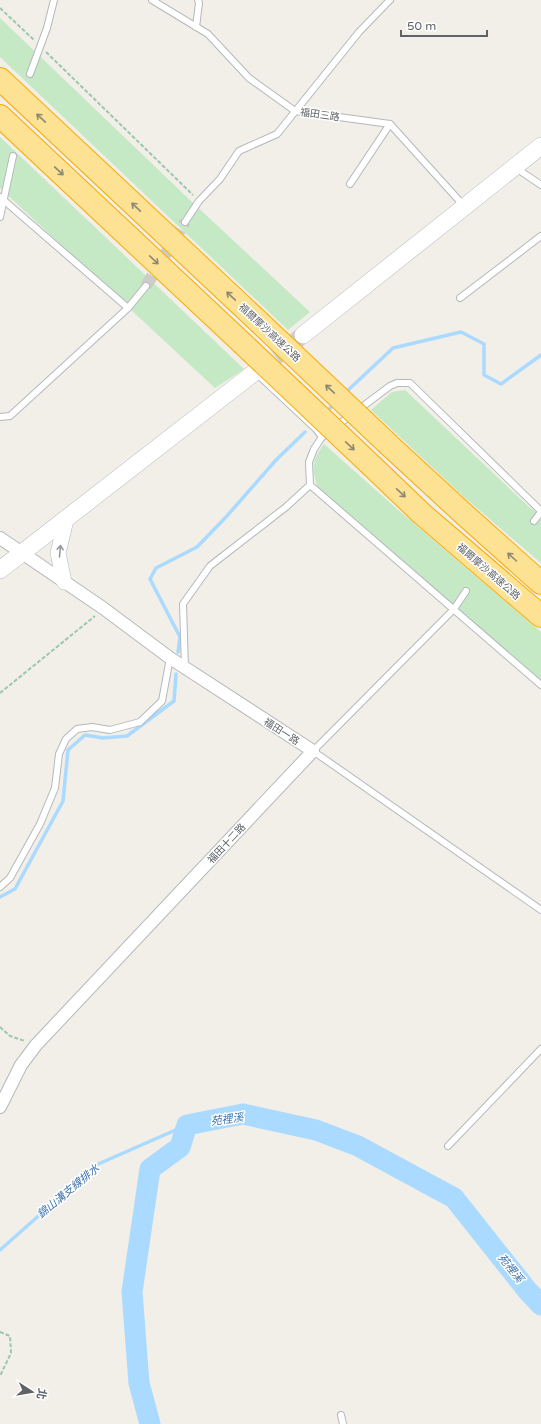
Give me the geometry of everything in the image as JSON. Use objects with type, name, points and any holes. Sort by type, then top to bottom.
[{"type":"highway","name":"福爾摩沙高速公路","points":[[0,79],[389,445],[541,583]]},
{"type":"highway","name":"福爾摩沙高速公路","points":[[0,116],[422,514],[541,616]]},
{"type":"main road","points":[[303,334],[541,146]]},
{"type":"main road","points":[[0,570],[255,372]]},
{"type":"street","points":[[64,582],[58,553],[66,520]]},
{"type":"street","name":"福田一路","points":[[0,538],[104,608],[170,658],[312,751]]},
{"type":"street","name":"福田十二路","points":[[0,1107],[21,1065],[36,1045],[312,751]]},
{"type":"lane","points":[[30,74],[47,28],[54,0]]},
{"type":"lane","name":"福田三路","points":[[152,0],[208,34],[249,78],[295,111],[390,124]]},
{"type":"lane","points":[[196,27],[199,3],[198,0]]},
{"type":"lane","points":[[185,222],[199,201],[220,179],[239,151],[277,134],[359,32],[390,0]]},
{"type":"lane","points":[[350,184],[390,124],[465,207]]},
{"type":"lane","points":[[0,217],[2,199],[13,156]]},
{"type":"lane","points":[[515,167],[541,185]]},
{"type":"lane","points":[[2,199],[128,308]]},
{"type":"lane","points":[[460,298],[541,236]]},
{"type":"lane","points":[[0,417],[10,416],[128,308],[146,286]]},
{"type":"lane","points":[[255,372],[316,429],[322,437]]},
{"type":"lane","points":[[534,521],[541,511],[410,383],[397,383],[390,386],[322,437],[314,449],[309,462],[310,485],[541,685]]},
{"type":"lane","points":[[185,668],[183,604],[210,566],[286,507],[310,485]]},
{"type":"lane","name":"福田十二路","points":[[312,751],[454,609],[466,591]]},
{"type":"lane","points":[[0,887],[10,878],[40,824],[55,788],[59,754],[66,739],[77,729],[92,726],[110,730],[140,722],[162,701],[170,658]]},
{"type":"lane","name":"福田一路","points":[[312,751],[541,910]]},
{"type":"lane","points":[[448,1146],[541,1049]]},
{"type":"lane","points":[[341,1415],[343,1424]]},
{"type":"path","points":[[0,8],[199,201]]},
{"type":"path","points":[[0,693],[104,608]]},
{"type":"path","points":[[0,1027],[10,1036],[36,1045]]},
{"type":"path","points":[[0,1332],[10,1336],[11,1353],[0,1376]]},
{"type":"green space","points":[[0,18],[192,202],[310,312],[288,330],[0,57]]},
{"type":"green space","points":[[0,137],[244,369],[215,388],[0,188]]},
{"type":"green space","points":[[405,390],[528,506],[541,516],[541,563],[464,497],[371,410],[392,392]]},
{"type":"green space","points":[[324,444],[397,509],[541,632],[541,681],[318,488],[314,476],[314,465],[317,455]]},
{"type":"waterway","points":[[345,393],[393,348],[461,332],[484,344],[484,375],[501,384],[541,355]]},
{"type":"waterway","points":[[325,413],[335,403]]},
{"type":"waterway","points":[[178,652],[180,637],[150,579],[156,568],[197,547],[226,517],[276,460],[305,432]]},
{"type":"waterway","points":[[0,897],[15,889],[63,801],[68,750],[85,735],[103,738],[127,736],[174,701],[176,674]]},
{"type":"waterway","name":"苑裡溪","points":[[150,1424],[139,1383],[132,1292],[150,1169],[180,1147],[187,1125],[243,1114],[316,1130],[358,1146],[454,1198],[527,1290],[541,1305]]},
{"type":"waterway","name":"錦山溝支線排水","points":[[0,1250],[96,1165],[187,1125]]},
{"type":"tunnel","points":[[146,286],[185,222]]},
{"type":"tunnel","points":[[256,372],[303,335]]}]
